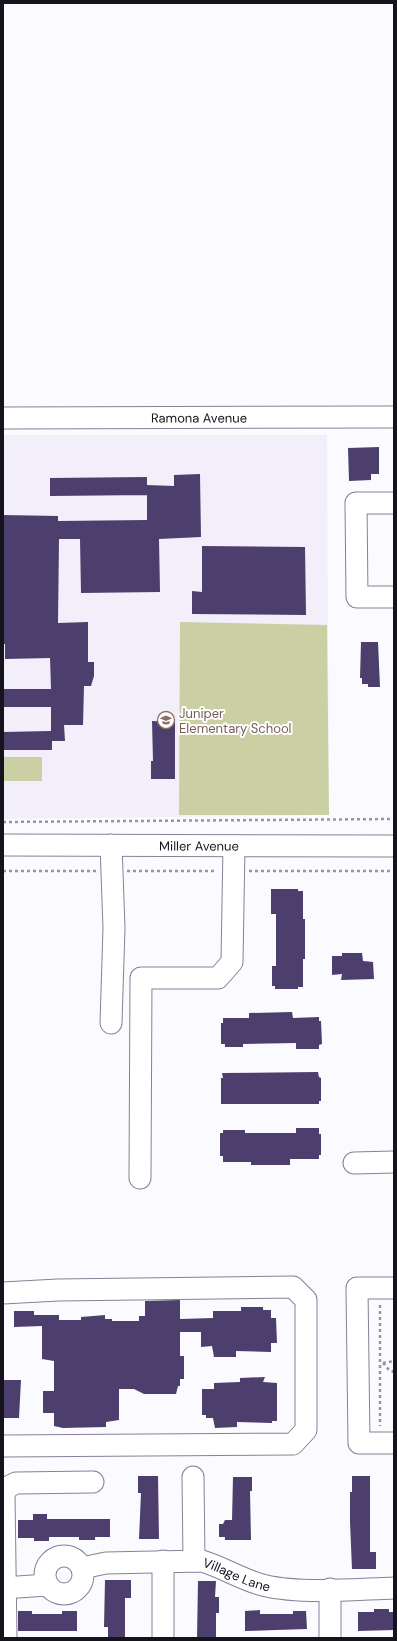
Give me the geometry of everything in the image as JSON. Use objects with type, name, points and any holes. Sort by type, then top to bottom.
[{"type":"street","name":"Ramona Avenue","points":[[3,418],[394,417]]},
{"type":"street","points":[[394,503],[356,503],[357,597],[394,597]]},
{"type":"street","name":"Miller Avenue","points":[[3,845],[394,846]]},
{"type":"street","points":[[111,845],[114,928],[111,1023]]},
{"type":"street","points":[[140,1178],[141,978],[218,978],[232,962],[234,846]]},
{"type":"street","points":[[354,1163],[394,1162]]},
{"type":"street","points":[[3,1293],[58,1290],[293,1287],[306,1300],[306,1430],[293,1444],[3,1446]]},
{"type":"street","points":[[387,1294],[357,1288],[358,1443],[387,1438]]},
{"type":"street","points":[[194,1477],[194,1561]]},
{"type":"street","points":[[6,1638],[4,1588],[4,1494],[8,1487],[16,1483],[93,1482]]},
{"type":"street","points":[[163,1561],[163,1638]]},
{"type":"street","name":"Village Lane","points":[[4,1588],[47,1585],[56,1593],[69,1594],[75,1591],[82,1580],[82,1568],[106,1563],[163,1561],[194,1561],[215,1565],[259,1584],[289,1589],[394,1588]]},
{"type":"street","points":[[330,1589],[330,1638]]},
{"type":"path","points":[[3,822],[394,819]]},
{"type":"path","points":[[3,872],[394,871]]},
{"type":"path","points":[[387,1294],[381,1363],[387,1438]]},
{"type":"path","points":[[381,1363],[394,1361]]},
{"type":"path","points":[[381,1363],[389,1370],[394,1372]]},
{"type":"shaded area","name":"Juniper Elementary School","points":[[3,435],[327,435],[329,815],[3,819]]},
{"type":"green space","points":[[180,622],[327,625],[329,815],[179,815]]},
{"type":"green space","points":[[4,757],[42,757],[42,781],[4,781]]},
{"type":"building","points":[[379,447],[379,474],[371,474],[371,480],[349,481],[348,448]]},
{"type":"building","points":[[200,474],[201,537],[159,539],[160,592],[81,593],[80,539],[59,539],[58,623],[88,622],[88,662],[94,662],[94,676],[91,686],[84,686],[83,725],[64,725],[65,741],[52,741],[52,750],[3,750],[3,732],[51,731],[51,707],[3,707],[3,689],[51,689],[50,658],[5,659],[5,644],[3,644],[3,515],[58,516],[58,521],[147,520],[147,485],[174,486],[174,475]]},
{"type":"building","points":[[147,477],[147,495],[50,496],[50,478]]},
{"type":"building","points":[[202,546],[305,547],[306,615],[192,614],[192,591],[202,592]]},
{"type":"building","points":[[361,642],[378,642],[380,687],[368,687],[368,684],[362,684],[362,678],[360,678]]},
{"type":"building","points":[[152,721],[175,722],[175,779],[151,779],[151,761],[153,761]]},
{"type":"building","points":[[271,889],[298,889],[298,891],[303,891],[305,959],[303,959],[303,987],[298,987],[298,989],[275,989],[275,986],[272,986],[272,966],[276,966],[276,914],[271,914]]},
{"type":"building","points":[[342,953],[362,953],[363,961],[373,962],[374,979],[341,980],[342,974],[332,975],[332,956],[342,956]]},
{"type":"building","points":[[292,1012],[293,1018],[319,1017],[319,1021],[321,1021],[322,1044],[319,1045],[319,1049],[296,1049],[296,1043],[243,1044],[243,1047],[225,1047],[225,1044],[221,1044],[221,1023],[223,1023],[223,1018],[249,1018],[249,1013]]},
{"type":"building","points":[[318,1072],[319,1077],[321,1078],[321,1101],[319,1101],[319,1104],[221,1104],[222,1073]]},
{"type":"building","points":[[296,1128],[319,1128],[319,1134],[321,1134],[321,1155],[319,1155],[319,1159],[290,1159],[290,1165],[251,1165],[251,1162],[223,1162],[223,1156],[220,1156],[220,1133],[223,1133],[223,1130],[245,1130],[245,1133],[296,1133]]},
{"type":"building","points":[[180,1300],[180,1319],[213,1318],[213,1311],[241,1311],[241,1307],[263,1307],[263,1310],[271,1310],[271,1318],[276,1318],[277,1343],[271,1343],[271,1352],[236,1351],[236,1357],[214,1357],[212,1346],[201,1347],[201,1332],[180,1332],[180,1356],[184,1356],[184,1379],[180,1379],[180,1386],[178,1386],[176,1394],[144,1394],[134,1389],[119,1389],[119,1420],[106,1422],[106,1427],[63,1428],[54,1426],[54,1413],[43,1413],[43,1391],[54,1391],[54,1361],[42,1359],[42,1326],[14,1327],[14,1311],[34,1311],[34,1315],[59,1315],[59,1320],[81,1320],[81,1317],[105,1315],[105,1319],[112,1319],[112,1321],[139,1321],[139,1316],[145,1316],[145,1301]]},
{"type":"building","points":[[265,1377],[263,1382],[277,1383],[277,1421],[272,1421],[272,1423],[237,1422],[237,1427],[215,1428],[213,1418],[206,1418],[206,1415],[202,1415],[202,1389],[214,1389],[214,1383],[240,1382],[240,1378]]},
{"type":"building","points":[[3,1380],[21,1380],[19,1418],[3,1418]]},
{"type":"building","points":[[138,1476],[158,1476],[159,1539],[139,1539],[141,1493],[138,1493]]},
{"type":"building","points":[[352,1476],[370,1476],[370,1552],[376,1552],[376,1569],[352,1569],[350,1492],[352,1492]]},
{"type":"building","points":[[233,1477],[252,1477],[252,1491],[250,1491],[251,1540],[225,1540],[225,1537],[219,1537],[219,1524],[223,1524],[225,1520],[232,1520]]},
{"type":"building","points":[[33,1514],[47,1514],[47,1519],[110,1519],[110,1537],[95,1537],[95,1540],[79,1540],[79,1537],[49,1537],[49,1541],[34,1541],[34,1538],[18,1538],[18,1520],[33,1520]]},
{"type":"building","points":[[105,1580],[131,1580],[131,1598],[125,1598],[125,1638],[108,1638],[108,1627],[104,1627]]},
{"type":"building","points":[[198,1581],[216,1581],[215,1597],[219,1597],[219,1613],[216,1613],[216,1638],[197,1638]]},
{"type":"building","points":[[374,1609],[389,1609],[389,1612],[394,1612],[394,1630],[358,1631],[358,1612],[374,1612]]},
{"type":"building","points":[[260,1610],[260,1614],[293,1614],[293,1611],[306,1611],[307,1629],[245,1631],[245,1611]]},
{"type":"building","points":[[18,1611],[32,1611],[32,1614],[62,1614],[62,1611],[77,1611],[77,1631],[18,1631]]},
{"type":"place","name":"Juniper Elementary School","points":[[166,720]]}]
